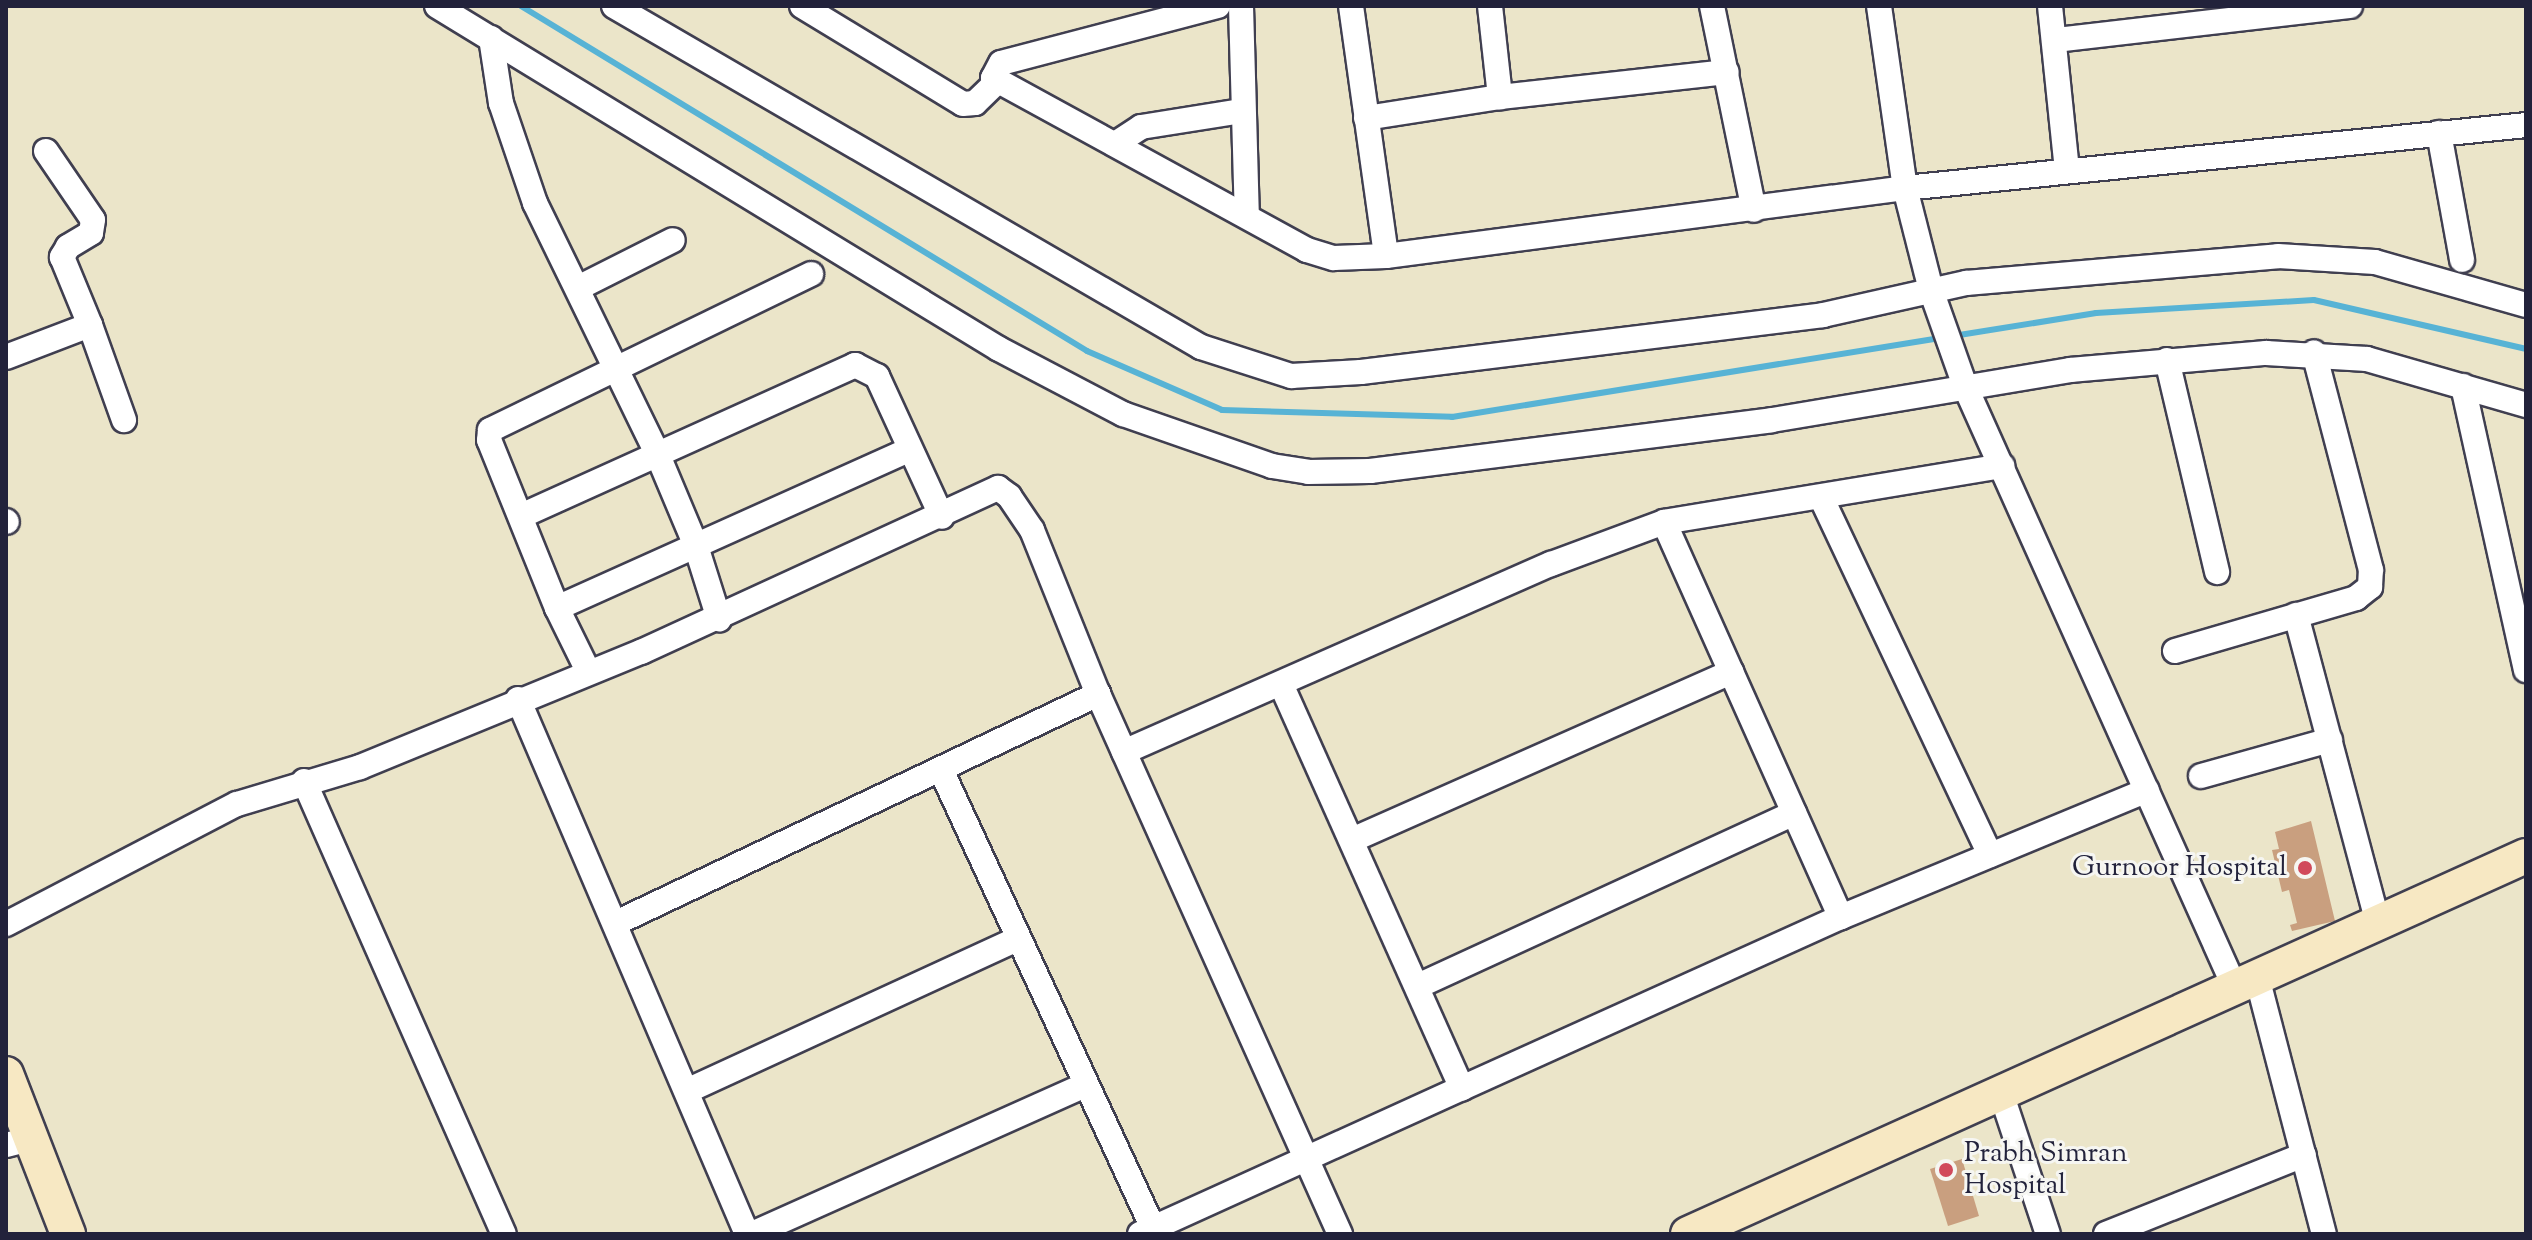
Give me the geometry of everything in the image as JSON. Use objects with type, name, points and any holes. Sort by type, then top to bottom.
[{"type":"main road","points":[[1688,1234],[2002,1096],[2526,856]]},
{"type":"main road","points":[[6,1074],[18,1142],[68,1234]]},
{"type":"street","points":[[437,6],[999,349],[1123,414],[1272,466],[1308,472],[1385,469],[1772,420],[1964,381],[2167,360],[2314,352],[2367,359],[2526,405]]},
{"type":"street","points":[[614,6],[1188,340],[1272,372],[1361,372],[1823,315],[2025,277],[2278,256],[2338,256],[2375,262],[2526,305]]},
{"type":"street","points":[[802,6],[965,105],[975,103],[997,82]]},
{"type":"street","points":[[1218,6],[1001,63],[994,70],[997,82],[1247,216],[1334,258],[1386,256],[1905,188],[2526,125]]},
{"type":"street","points":[[1241,6],[1241,111],[1247,216]]},
{"type":"street","points":[[1351,6],[1386,256]]},
{"type":"street","points":[[1490,6],[1500,97]]},
{"type":"street","points":[[1712,6],[1754,210]]},
{"type":"street","points":[[1879,6],[1905,188],[1933,295],[1964,381],[2147,790],[2247,985],[2304,1155],[2324,1234]]},
{"type":"street","points":[[2050,6],[2056,40],[2067,171]]},
{"type":"street","points":[[2056,40],[2350,6]]},
{"type":"street","points":[[491,38],[501,103],[535,203],[657,453],[696,546],[719,619]]},
{"type":"street","points":[[1366,118],[1500,97],[1727,72]]},
{"type":"street","points":[[1115,144],[1141,127],[1241,111]]},
{"type":"street","points":[[2439,133],[2462,260]]},
{"type":"street","points":[[46,151],[93,220],[91,233],[68,247],[62,257],[124,420]]},
{"type":"street","points":[[578,288],[673,240]]},
{"type":"street","points":[[588,671],[557,608],[489,440],[490,430],[811,274]]},
{"type":"street","points":[[6,357],[90,325]]},
{"type":"street","points":[[2175,651],[2356,598],[2373,579],[2314,352]]},
{"type":"street","points":[[2167,360],[2217,572]]},
{"type":"street","points":[[521,516],[855,365],[877,376],[942,517]]},
{"type":"street","points":[[2463,386],[2526,670]]},
{"type":"street","points":[[557,608],[910,449]]},
{"type":"street","points":[[1124,752],[1551,564],[1664,522],[1747,504],[1821,497],[2002,466]]},
{"type":"street","points":[[6,924],[237,804],[304,781],[360,767],[518,699],[719,619],[942,517],[992,490],[1009,496],[1032,530],[1098,694],[1340,1234]]},
{"type":"street","points":[[1821,497],[1990,855]]},
{"type":"street","points":[[1664,522],[1841,917]]},
{"type":"street","points":[[2296,615],[2378,924]]},
{"type":"street","points":[[1352,840],[1731,672]]},
{"type":"street","points":[[1281,684],[1462,1088]]},
{"type":"street","points":[[616,923],[1098,694]]},
{"type":"street","points":[[518,699],[750,1234],[1085,1085]]},
{"type":"street","points":[[2201,776],[2330,740]]},
{"type":"street","points":[[941,770],[1085,1085],[1146,1231],[1841,917],[2147,790]]},
{"type":"street","points":[[304,781],[504,1234]]},
{"type":"street","points":[[1418,986],[1794,813]]},
{"type":"street","points":[[689,1090],[1017,939]]},
{"type":"street","points":[[2002,1096],[2048,1234]]},
{"type":"street","points":[[2106,1234],[2304,1155]]},
{"type":"building","points":[[2311,821],[2335,921],[2292,931],[2290,925],[2297,923],[2289,890],[2282,892],[2272,850],[2279,849],[2275,832]]},
{"type":"building","points":[[1962,1159],[1979,1216],[1948,1226],[1930,1169]]},
{"type":"waterway","points":[[521,6],[1087,351],[1222,410],[1452,417],[1942,338]]},
{"type":"waterway","points":[[1953,336],[2096,313],[2314,300],[2526,349]]},
{"type":"place","name":"Gurnoor Hospital","points":[[2305,868]]},
{"type":"place","name":"Prabh Simran Hospital","points":[[1946,1170]]}]
